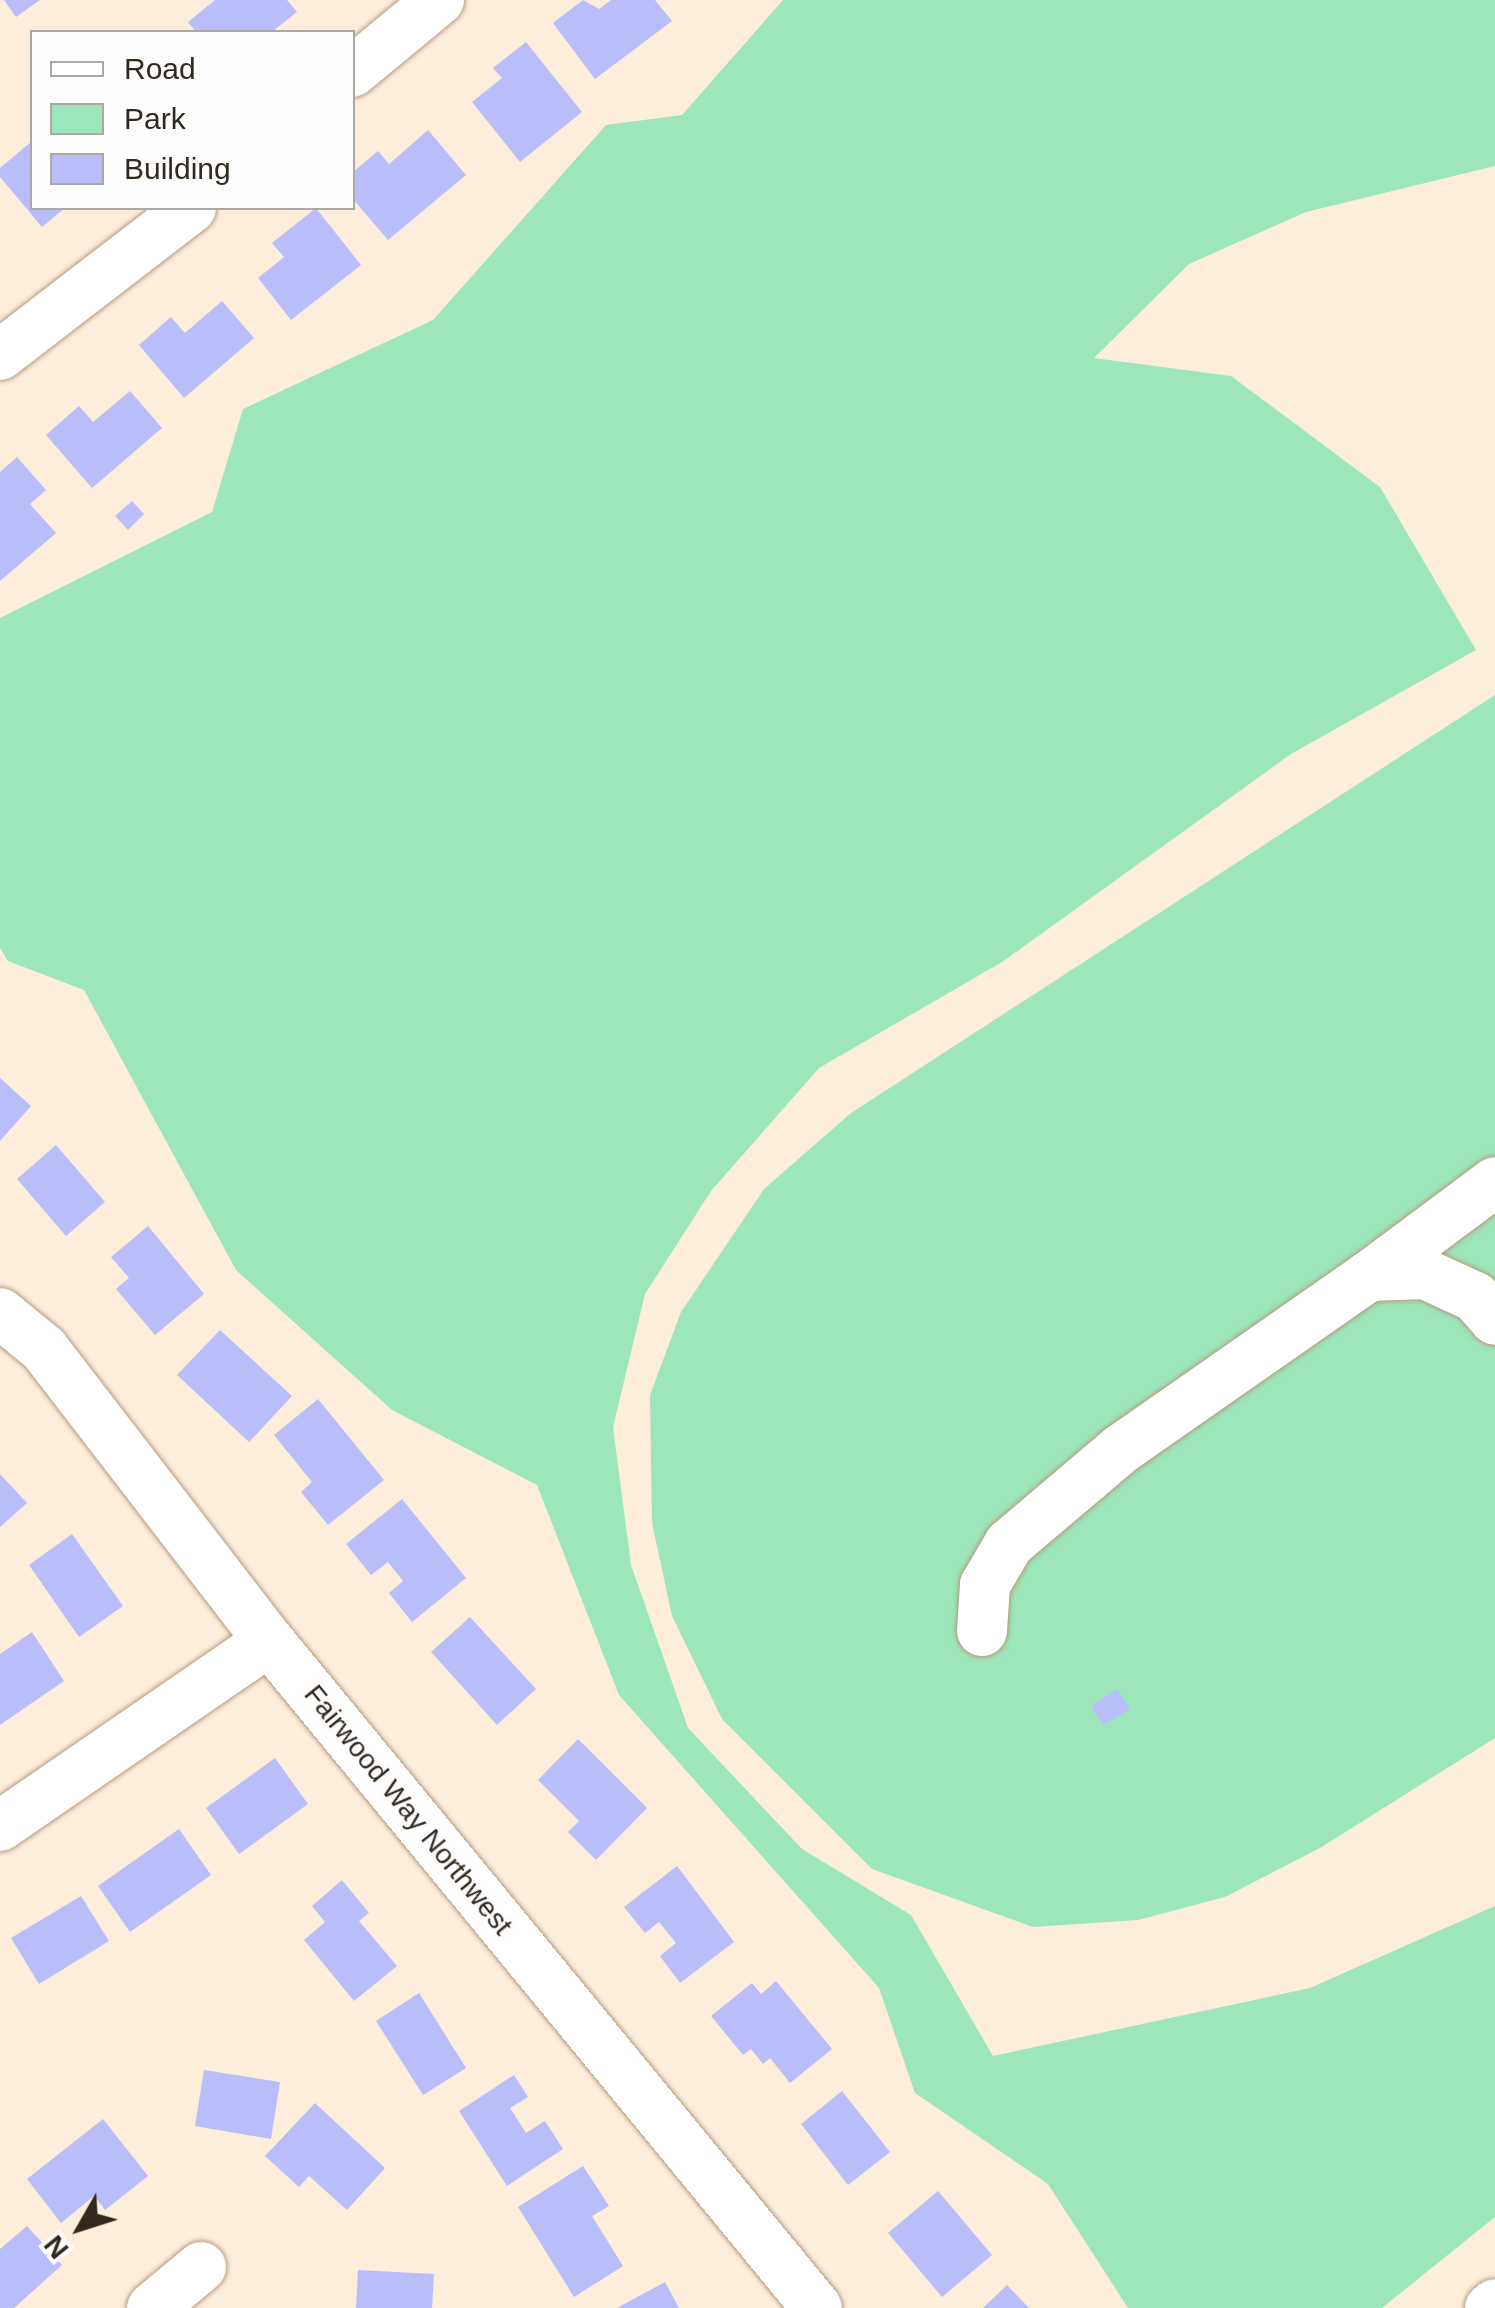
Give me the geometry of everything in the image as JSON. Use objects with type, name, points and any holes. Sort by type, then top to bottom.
[{"type":"street","points":[[355,69],[420,5]]},
{"type":"street","points":[[0,355],[188,210]]},
{"type":"street","points":[[982,1631],[985,1584],[1009,1544],[1121,1450],[1370,1276],[1495,1182]]},
{"type":"street","points":[[1370,1276],[1425,1274],[1475,1297],[1495,1320]]},
{"type":"street","name":"Fairwood Way Northwest","points":[[0,1313],[44,1349],[269,1641],[817,2308]]},
{"type":"street","points":[[0,1826],[269,1641]]},
{"type":"street","points":[[152,2308],[201,2266]]},
{"type":"green space","points":[[783,0],[1495,0],[1495,166],[1306,212],[1189,264],[1094,358],[1231,376],[1380,487],[1476,650],[1291,754],[1002,962],[819,1068],[711,1191],[645,1294],[613,1427],[631,1565],[688,1728],[802,1849],[911,1915],[993,2056],[1310,1988],[1495,1906],[1495,2217],[1382,2308],[1128,2308],[1048,2184],[915,2093],[879,1988],[619,1695],[537,1485],[392,1410],[236,1270],[84,990],[8,961],[0,948],[0,618],[212,512],[243,409],[433,320],[606,125],[682,115]]},
{"type":"green space","points":[[1495,695],[1495,1738],[1320,1848],[1225,1897],[1138,1920],[1033,1927],[872,1869],[722,1719],[672,1616],[652,1523],[650,1395],[681,1312],[764,1189],[851,1113]]},
{"type":"building","points":[[4,0],[40,0],[16,17]]},
{"type":"building","points":[[215,0],[287,0],[297,12],[274,30],[194,30],[188,22]]},
{"type":"building","points":[[583,0],[599,9],[611,0],[655,0],[672,21],[595,79],[553,23]]},
{"type":"building","points":[[526,42],[582,112],[520,162],[472,102],[502,78],[493,68]]},
{"type":"building","points":[[428,130],[466,175],[388,240],[355,202],[355,170],[378,151],[389,164]]},
{"type":"building","points":[[30,143],[30,210],[63,210],[42,227],[0,177],[0,168]]},
{"type":"building","points":[[318,210],[361,265],[291,320],[258,278],[284,257],[272,243]]},
{"type":"building","points":[[222,301],[254,338],[184,398],[139,345],[171,317],[185,333]]},
{"type":"building","points":[[130,391],[162,428],[92,488],[46,435],[79,406],[93,422]]},
{"type":"building","points":[[17,457],[46,490],[30,504],[56,533],[0,581],[0,472]]},
{"type":"building","points":[[132,501],[144,514],[128,530],[115,516]]},
{"type":"building","points":[[0,1078],[31,1106],[0,1141]]},
{"type":"building","points":[[56,1145],[105,1202],[66,1236],[17,1179]]},
{"type":"building","points":[[148,1226],[204,1294],[155,1335],[116,1289],[129,1278],[111,1257]]},
{"type":"building","points":[[220,1330],[292,1396],[249,1442],[177,1375]]},
{"type":"building","points":[[318,1399],[384,1480],[328,1525],[301,1492],[312,1482],[274,1435]]},
{"type":"building","points":[[0,1474],[27,1503],[0,1527]]},
{"type":"building","points":[[402,1499],[466,1578],[412,1622],[389,1593],[403,1581],[388,1562],[371,1575],[346,1544]]},
{"type":"building","points":[[72,1534],[123,1606],[79,1637],[29,1565]]},
{"type":"building","points":[[470,1617],[536,1689],[497,1725],[431,1652]]},
{"type":"building","points":[[32,1632],[64,1681],[0,1725],[0,1654]]},
{"type":"building","points":[[1117,1689],[1130,1709],[1103,1725],[1091,1706]]},
{"type":"building","points":[[578,1739],[647,1808],[596,1860],[568,1832],[579,1821],[538,1780]]},
{"type":"building","points":[[275,1758],[308,1804],[239,1854],[206,1808]]},
{"type":"building","points":[[179,1829],[211,1875],[130,1932],[98,1886]]},
{"type":"building","points":[[677,1866],[734,1942],[680,1983],[660,1956],[676,1943],[659,1922],[645,1933],[624,1907]]},
{"type":"building","points":[[342,1880],[369,1913],[359,1921],[397,1966],[354,2001],[304,1940],[325,1922],[312,1906]]},
{"type":"building","points":[[81,1896],[109,1941],[39,1984],[11,1938]]},
{"type":"building","points":[[776,1981],[832,2049],[790,2083],[770,2058],[763,2064],[751,2049],[743,2055],[711,2016],[752,1983],[761,1994]]},
{"type":"building","points":[[419,1993],[466,2068],[423,2095],[376,2021]]},
{"type":"building","points":[[204,2070],[280,2082],[271,2139],[195,2126]]},
{"type":"building","points":[[514,2075],[528,2097],[510,2108],[526,2133],[545,2121],[563,2149],[507,2186],[459,2111]]},
{"type":"building","points":[[842,2091],[890,2152],[848,2185],[801,2124]]},
{"type":"building","points":[[315,2103],[385,2168],[347,2210],[309,2176],[299,2187],[265,2156]]},
{"type":"building","points":[[103,2119],[148,2176],[105,2210],[94,2196],[61,2223],[27,2179]]},
{"type":"building","points":[[583,2166],[609,2206],[592,2216],[623,2266],[574,2297],[518,2207]]},
{"type":"building","points":[[938,2191],[992,2255],[942,2297],[888,2233]]},
{"type":"building","points":[[27,2226],[62,2265],[14,2308],[0,2308],[0,2249]]},
{"type":"building","points":[[358,2270],[434,2274],[432,2308],[356,2308]]},
{"type":"building","points":[[665,2282],[679,2308],[617,2308]]},
{"type":"building","points":[[1007,2285],[1029,2308],[983,2308]]}]
